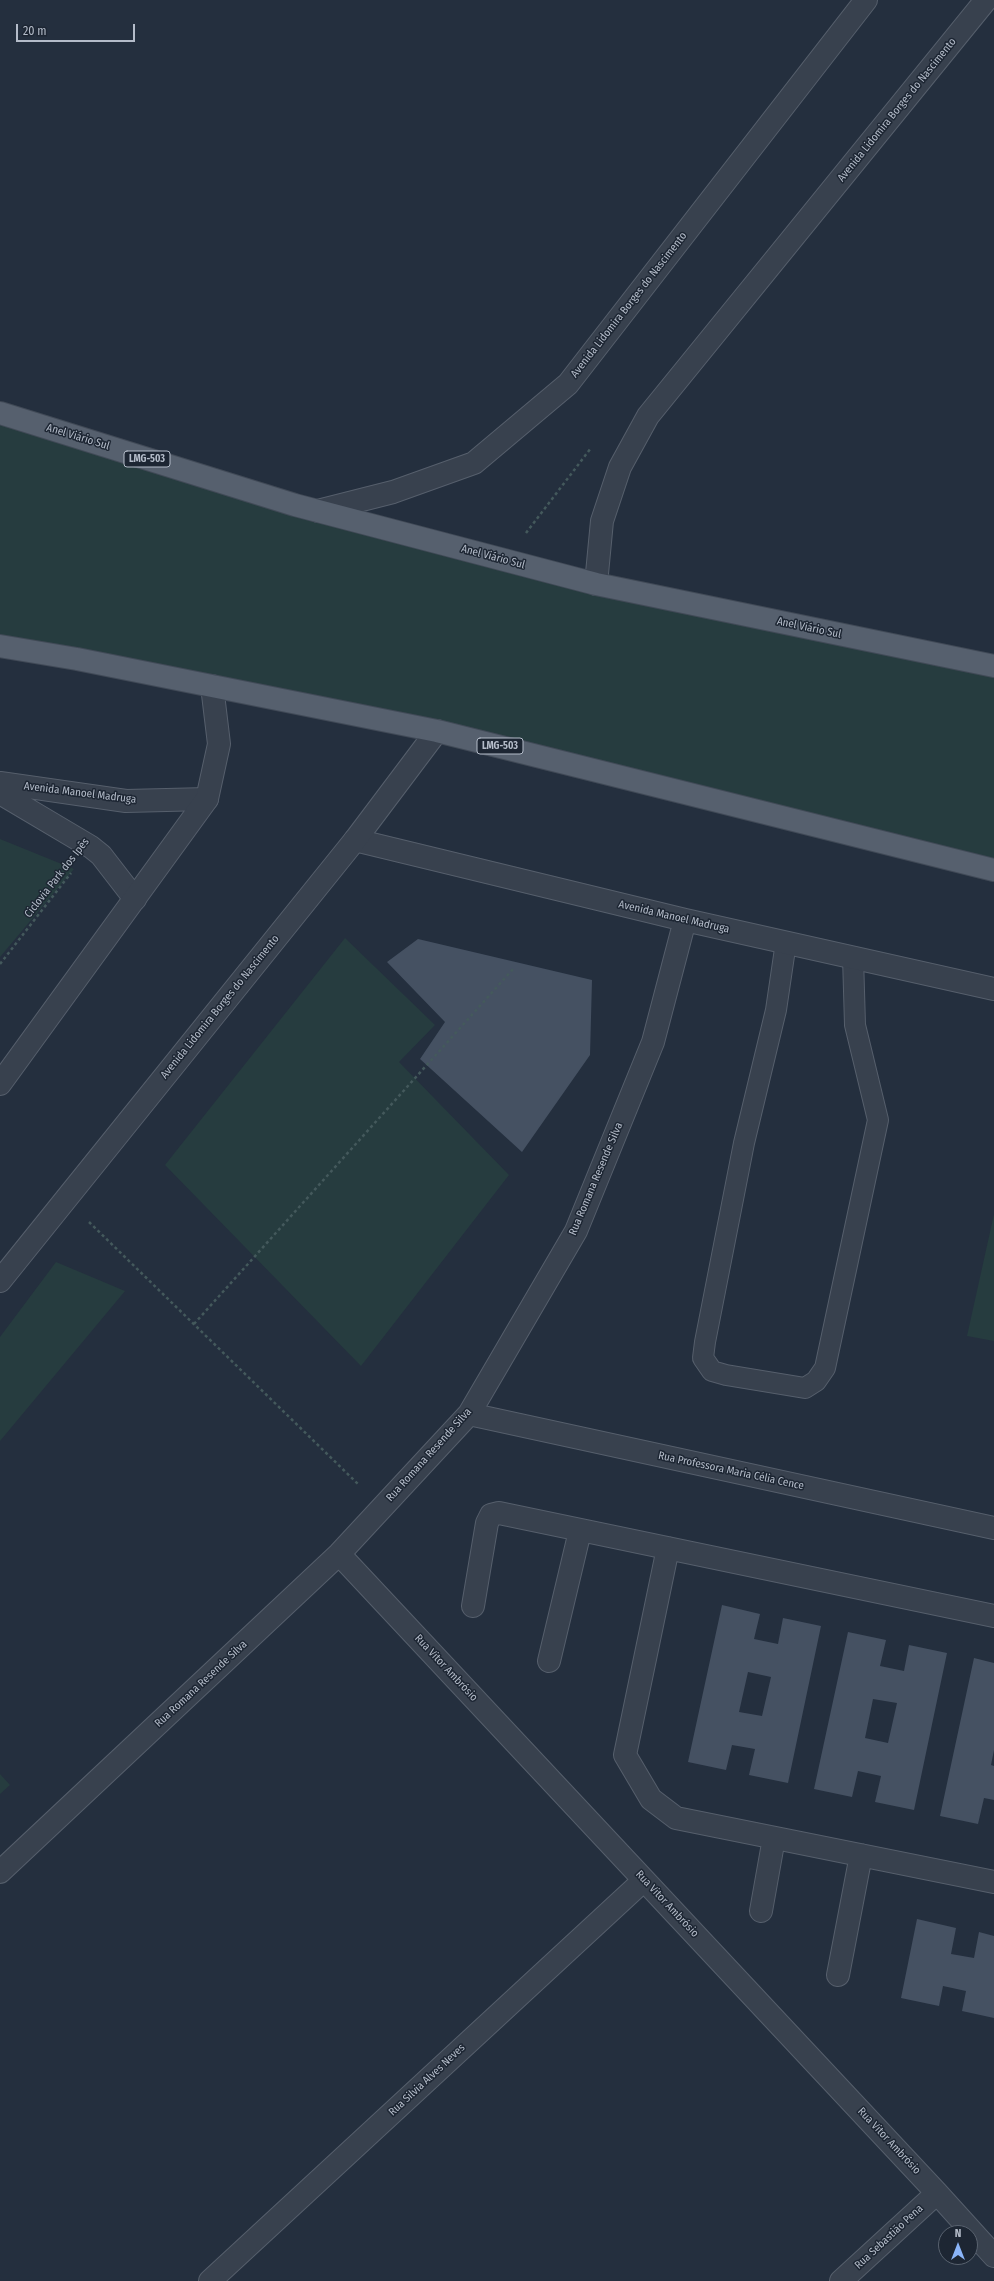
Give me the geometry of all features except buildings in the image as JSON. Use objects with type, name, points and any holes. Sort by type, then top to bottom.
[{"type":"main road","name":"Anel Viário Sul","points":[[0,413],[318,512],[596,584],[994,666]]},
{"type":"main road","name":"LMG-503","points":[[0,646],[77,659],[437,731],[994,870]]},
{"type":"street","name":"Avenida Lidomira Borges do Nascimento","points":[[318,512],[393,492],[474,463],[568,384],[866,0]]},
{"type":"street","name":"Avenida Lidomira Borges do Nascimento","points":[[596,584],[602,521],[620,467],[648,416],[986,0]]},
{"type":"street","points":[[0,1084],[207,799],[218,744],[212,686]]},
{"type":"street","name":"Avenida Lidomira Borges do Nascimento","points":[[0,1281],[354,840],[437,731]]},
{"type":"street","name":"Avenida Manoel Madruga","points":[[0,783],[126,801],[207,799]]},
{"type":"street","name":"Avenida Manoel Madruga","points":[[0,793],[63,828],[91,847],[101,855],[134,900]]},
{"type":"street","name":"Avenida Manoel Madruga","points":[[354,840],[685,920],[994,989]]},
{"type":"street","name":"Rua Romana Resende Silva","points":[[0,1872],[339,1554],[469,1414],[576,1231],[654,1042],[685,920]]},
{"type":"street","name":"Rua Professora Maria Célia Cence","points":[[469,1414],[994,1528]]},
{"type":"street","points":[[473,1606],[487,1523],[491,1516],[499,1514],[994,1616]]},
{"type":"street","points":[[549,1661],[580,1531]]},
{"type":"street","points":[[668,1548],[625,1755],[651,1799],[676,1818],[994,1882]]},
{"type":"street","name":"Rua Vitor Ambrósio","points":[[339,1554],[937,2193],[994,2256]]},
{"type":"street","points":[[761,1911],[774,1838]]},
{"type":"street","points":[[838,1975],[861,1855]]},
{"type":"street","name":"Rua Silvia Alves Neves","points":[[210,2281],[644,1880]]},
{"type":"street","name":"Rua Sebastião Pena","points":[[841,2281],[937,2193]]},
{"type":"lane","points":[[786,942],[776,1010],[744,1143],[705,1342],[703,1358],[712,1370],[726,1375],[804,1388],[816,1381],[825,1368],[878,1120],[855,1025],[853,958]]},
{"type":"path","name":"Ciclovia Park dos Ipês","points":[[0,964],[91,847]]},
{"type":"path","points":[[194,1324],[514,968]]},
{"type":"path","points":[[66,1199],[382,1508]]},
{"type":"green space","points":[[0,413],[295,505],[994,666],[994,870],[437,731],[0,646]]},
{"type":"green space","points":[[0,839],[74,869],[0,957]]},
{"type":"green space","points":[[345,938],[435,1025],[399,1062],[509,1175],[361,1366],[165,1165]]},
{"type":"green space","points":[[994,1214],[994,1341],[967,1336]]},
{"type":"green space","points":[[56,1262],[125,1291],[0,1441],[0,1337]]},
{"type":"green space","points":[[0,1774],[10,1785],[0,1794]]}]
